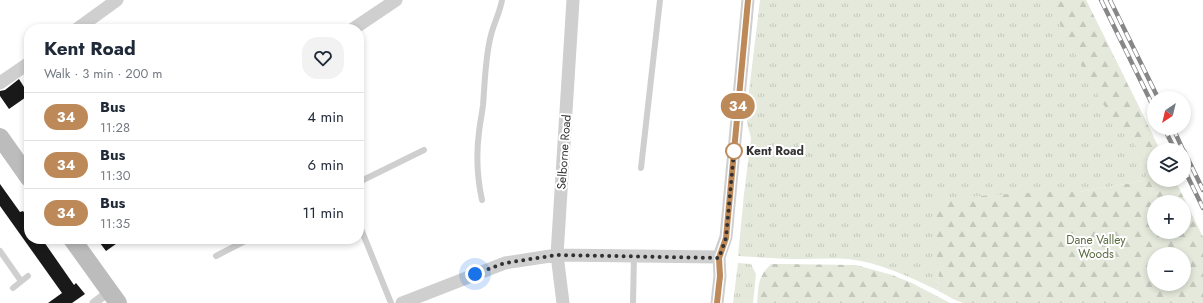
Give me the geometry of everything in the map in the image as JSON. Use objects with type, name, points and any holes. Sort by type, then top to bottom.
[{"type":"main road","points":[[0,137],[24,171]]},
{"type":"main road","points":[[76,244],[114,297]]},
{"type":"street","points":[[83,24],[118,0]]},
{"type":"street","points":[[360,24],[396,0]]},
{"type":"street","name":"Selborne Road","points":[[563,303],[557,255],[573,0]]},
{"type":"street","points":[[717,303],[720,276],[719,258],[726,238],[748,0]]},
{"type":"street","points":[[0,83],[24,66]]},
{"type":"street","points":[[402,303],[505,263],[557,255],[719,258]]},
{"type":"street","points":[[94,303],[114,297]]},
{"type":"lane","points":[[482,200],[478,180],[477,162],[479,133],[483,110],[491,33],[502,0]]},
{"type":"lane","points":[[641,168],[660,0]]},
{"type":"lane","points":[[364,180],[424,150]]},
{"type":"lane","points":[[364,236],[391,303]]},
{"type":"lane","points":[[216,256],[239,244]]},
{"type":"lane","points":[[0,251],[21,281]]},
{"type":"lane","points":[[633,303],[634,256]]},
{"type":"lane","points":[[13,288],[28,276]]},
{"type":"green space","points":[[760,0],[1086,0],[1147,123],[1147,135],[1153,135],[1154,143],[1147,143],[1147,178],[1143,181],[1079,192],[1042,192],[938,268],[939,281],[937,290],[894,271],[860,261],[848,259],[789,259],[738,256],[751,138],[747,123],[747,108]]},
{"type":"green space","name":"Dane Valley Woods","points":[[1048,0],[1086,0],[1147,124],[1147,135],[1153,135],[1157,143],[1147,143],[1147,167],[1137,148],[1103,104],[1082,67]]},
{"type":"green space","name":"Dane Valley Woods","points":[[1147,167],[1147,187],[1178,187],[1182,195],[1147,195],[1147,239],[1191,239],[1191,213],[1203,237],[1203,303],[963,303],[937,290],[939,281],[937,257],[938,244],[933,224],[933,199],[1042,192],[1079,192],[1143,181],[1146,176]]},
{"type":"green space","points":[[738,263],[751,264],[756,274],[753,303],[733,303]]},
{"type":"green space","points":[[771,264],[856,265],[892,275],[912,283],[950,303],[757,303],[761,278],[763,273]]},
{"type":"building","points":[[19,79],[24,87],[24,98],[9,109],[0,96],[0,91],[5,90]]},
{"type":"building","points":[[0,184],[20,212],[23,211],[24,212],[24,240],[0,206]]},
{"type":"building","points":[[27,244],[45,244],[74,285],[76,283],[85,294],[72,303],[48,303],[62,293]]},
{"type":"building","points":[[101,244],[116,244],[106,251]]},
{"type":"railway","points":[[1101,0],[1147,94]]},
{"type":"railway","points":[[1110,0],[1155,91]]},
{"type":"railway","points":[[1168,135],[1172,143]]},
{"type":"railway","points":[[1176,135],[1180,143]]},
{"type":"railway","points":[[1191,165],[1203,190]]},
{"type":"railway","points":[[1191,183],[1203,208]]},
{"type":"bus line","name":"34","points":[[717,303],[720,276],[719,258],[726,238],[748,0]]},
{"type":"place","name":"Kent Road","points":[[734,151]]},
{"type":"route","points":[[475,274],[505,263],[557,255],[719,258],[726,238],[734,151]]}]
